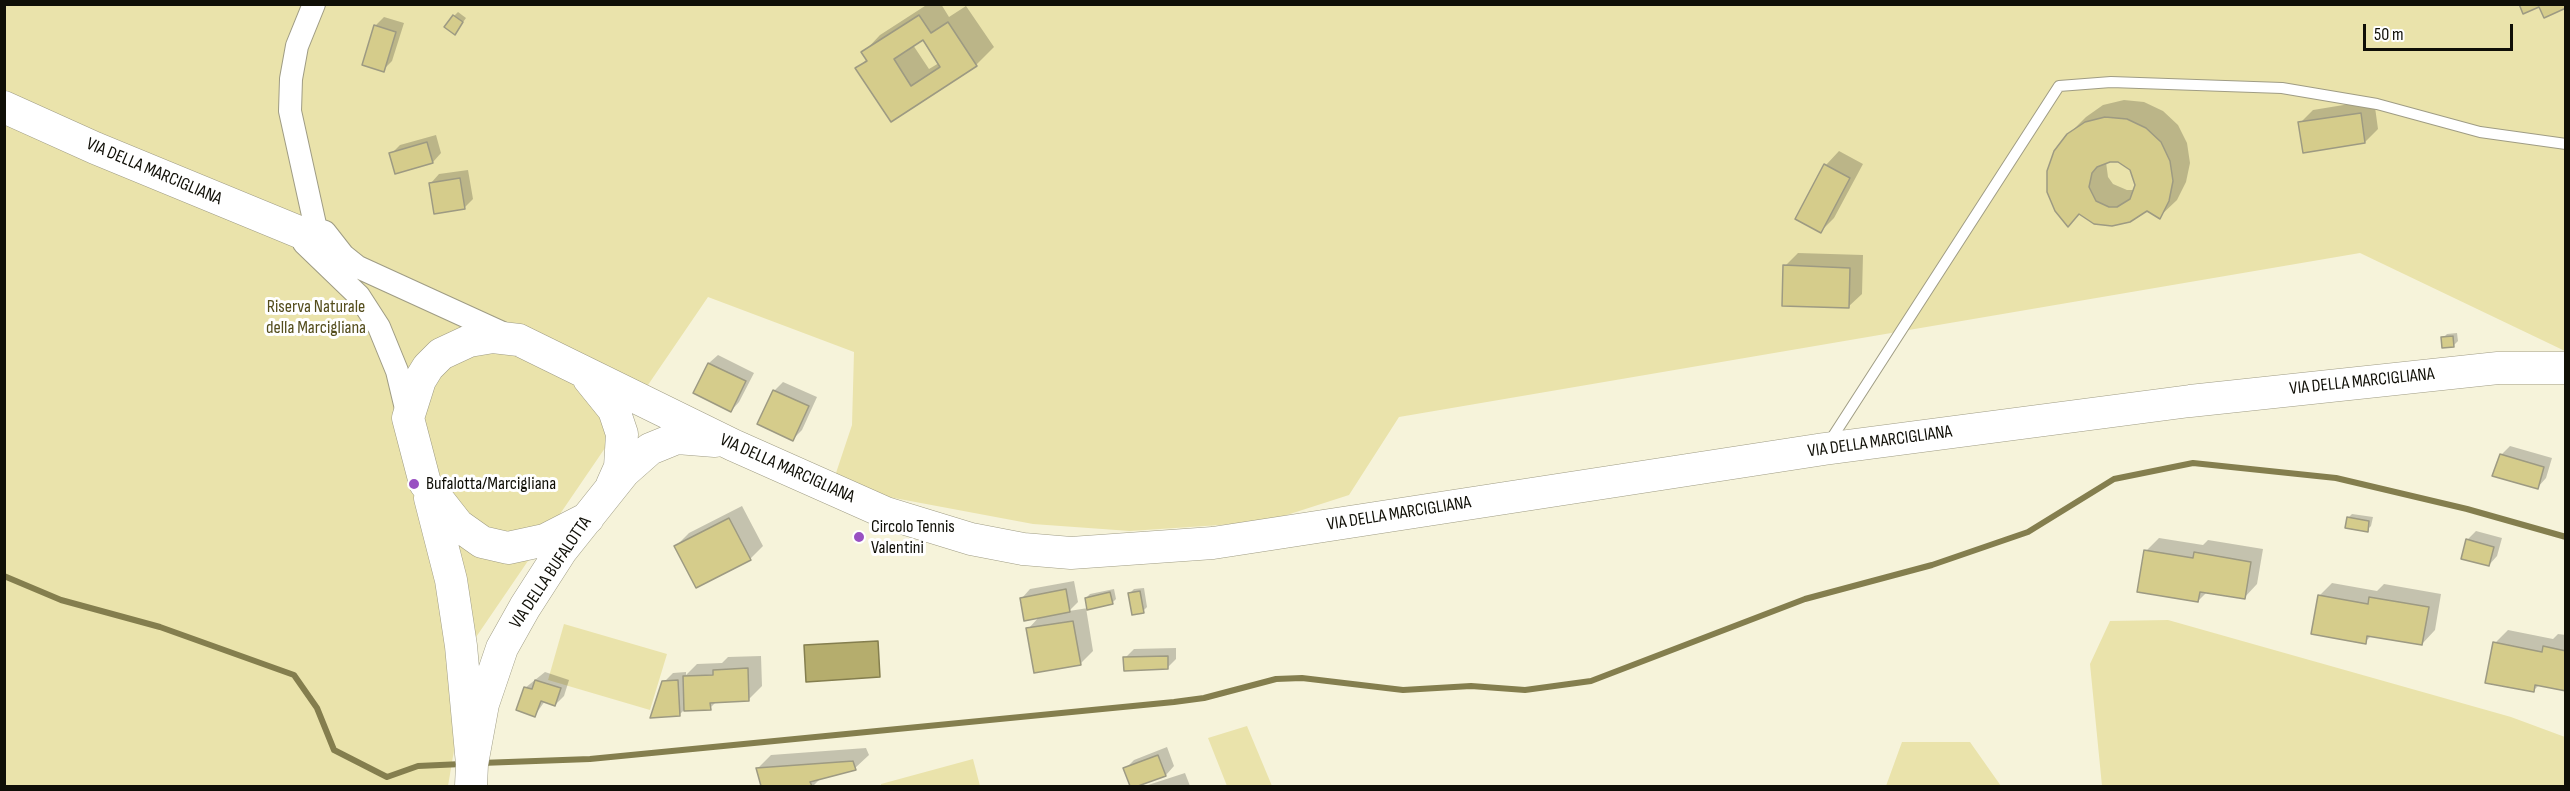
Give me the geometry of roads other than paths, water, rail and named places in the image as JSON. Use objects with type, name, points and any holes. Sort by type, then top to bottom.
[{"type":"street","points":[[314,4],[297,46],[291,79],[290,111],[310,231],[304,243],[354,290],[379,327],[398,371],[426,483],[458,525],[470,536],[494,547],[521,546],[545,540],[588,518]]},
{"type":"street","name":"VIA DELLA MARCIGLIANA","points":[[4,107],[95,148],[310,231],[324,232],[343,255],[358,267],[519,340],[733,445],[863,503],[930,528],[1006,546],[1071,553],[1213,543],[1824,449],[2190,401],[2498,368],[2565,368]]},
{"type":"street","points":[[408,418],[420,380],[441,354],[454,346],[481,338],[519,340]]},
{"type":"street","points":[[579,370],[606,397],[619,420],[622,454],[609,490]]},
{"type":"street","points":[[609,490],[636,460],[650,449],[668,440],[698,438],[733,445]]},
{"type":"street","name":"VIA DELLA BUFALOTTA","points":[[426,483],[453,591],[461,646],[471,775]]},
{"type":"street","name":"VIA DELLA BUFALOTTA","points":[[471,775],[483,704],[502,648],[539,584],[609,490]]},
{"type":"lane","points":[[1824,449],[2059,86],[2111,82],[2282,88],[2377,104],[2481,132],[2565,144]]},
{"type":"waterway","points":[[481,763],[590,759],[1174,702],[1204,698],[1276,679],[1302,678],[1403,690],[1471,686],[1525,690],[1591,681],[1805,599],[1932,565],[2028,532],[2114,479],[2193,463],[2336,478],[2467,509],[2566,537]]},
{"type":"waterway","points":[[4,576],[61,600],[160,627],[294,675],[317,708],[334,750],[387,777],[418,766],[462,764]]},
{"type":"place","name":"Bufalotta/Marcigliana","points":[[414,484]]},
{"type":"place","name":"Circolo Tennis Valentini","points":[[859,537]]},
{"type":"park label","name":"Riserva Naturale della Marcigliana","points":[[316,317]]}]
